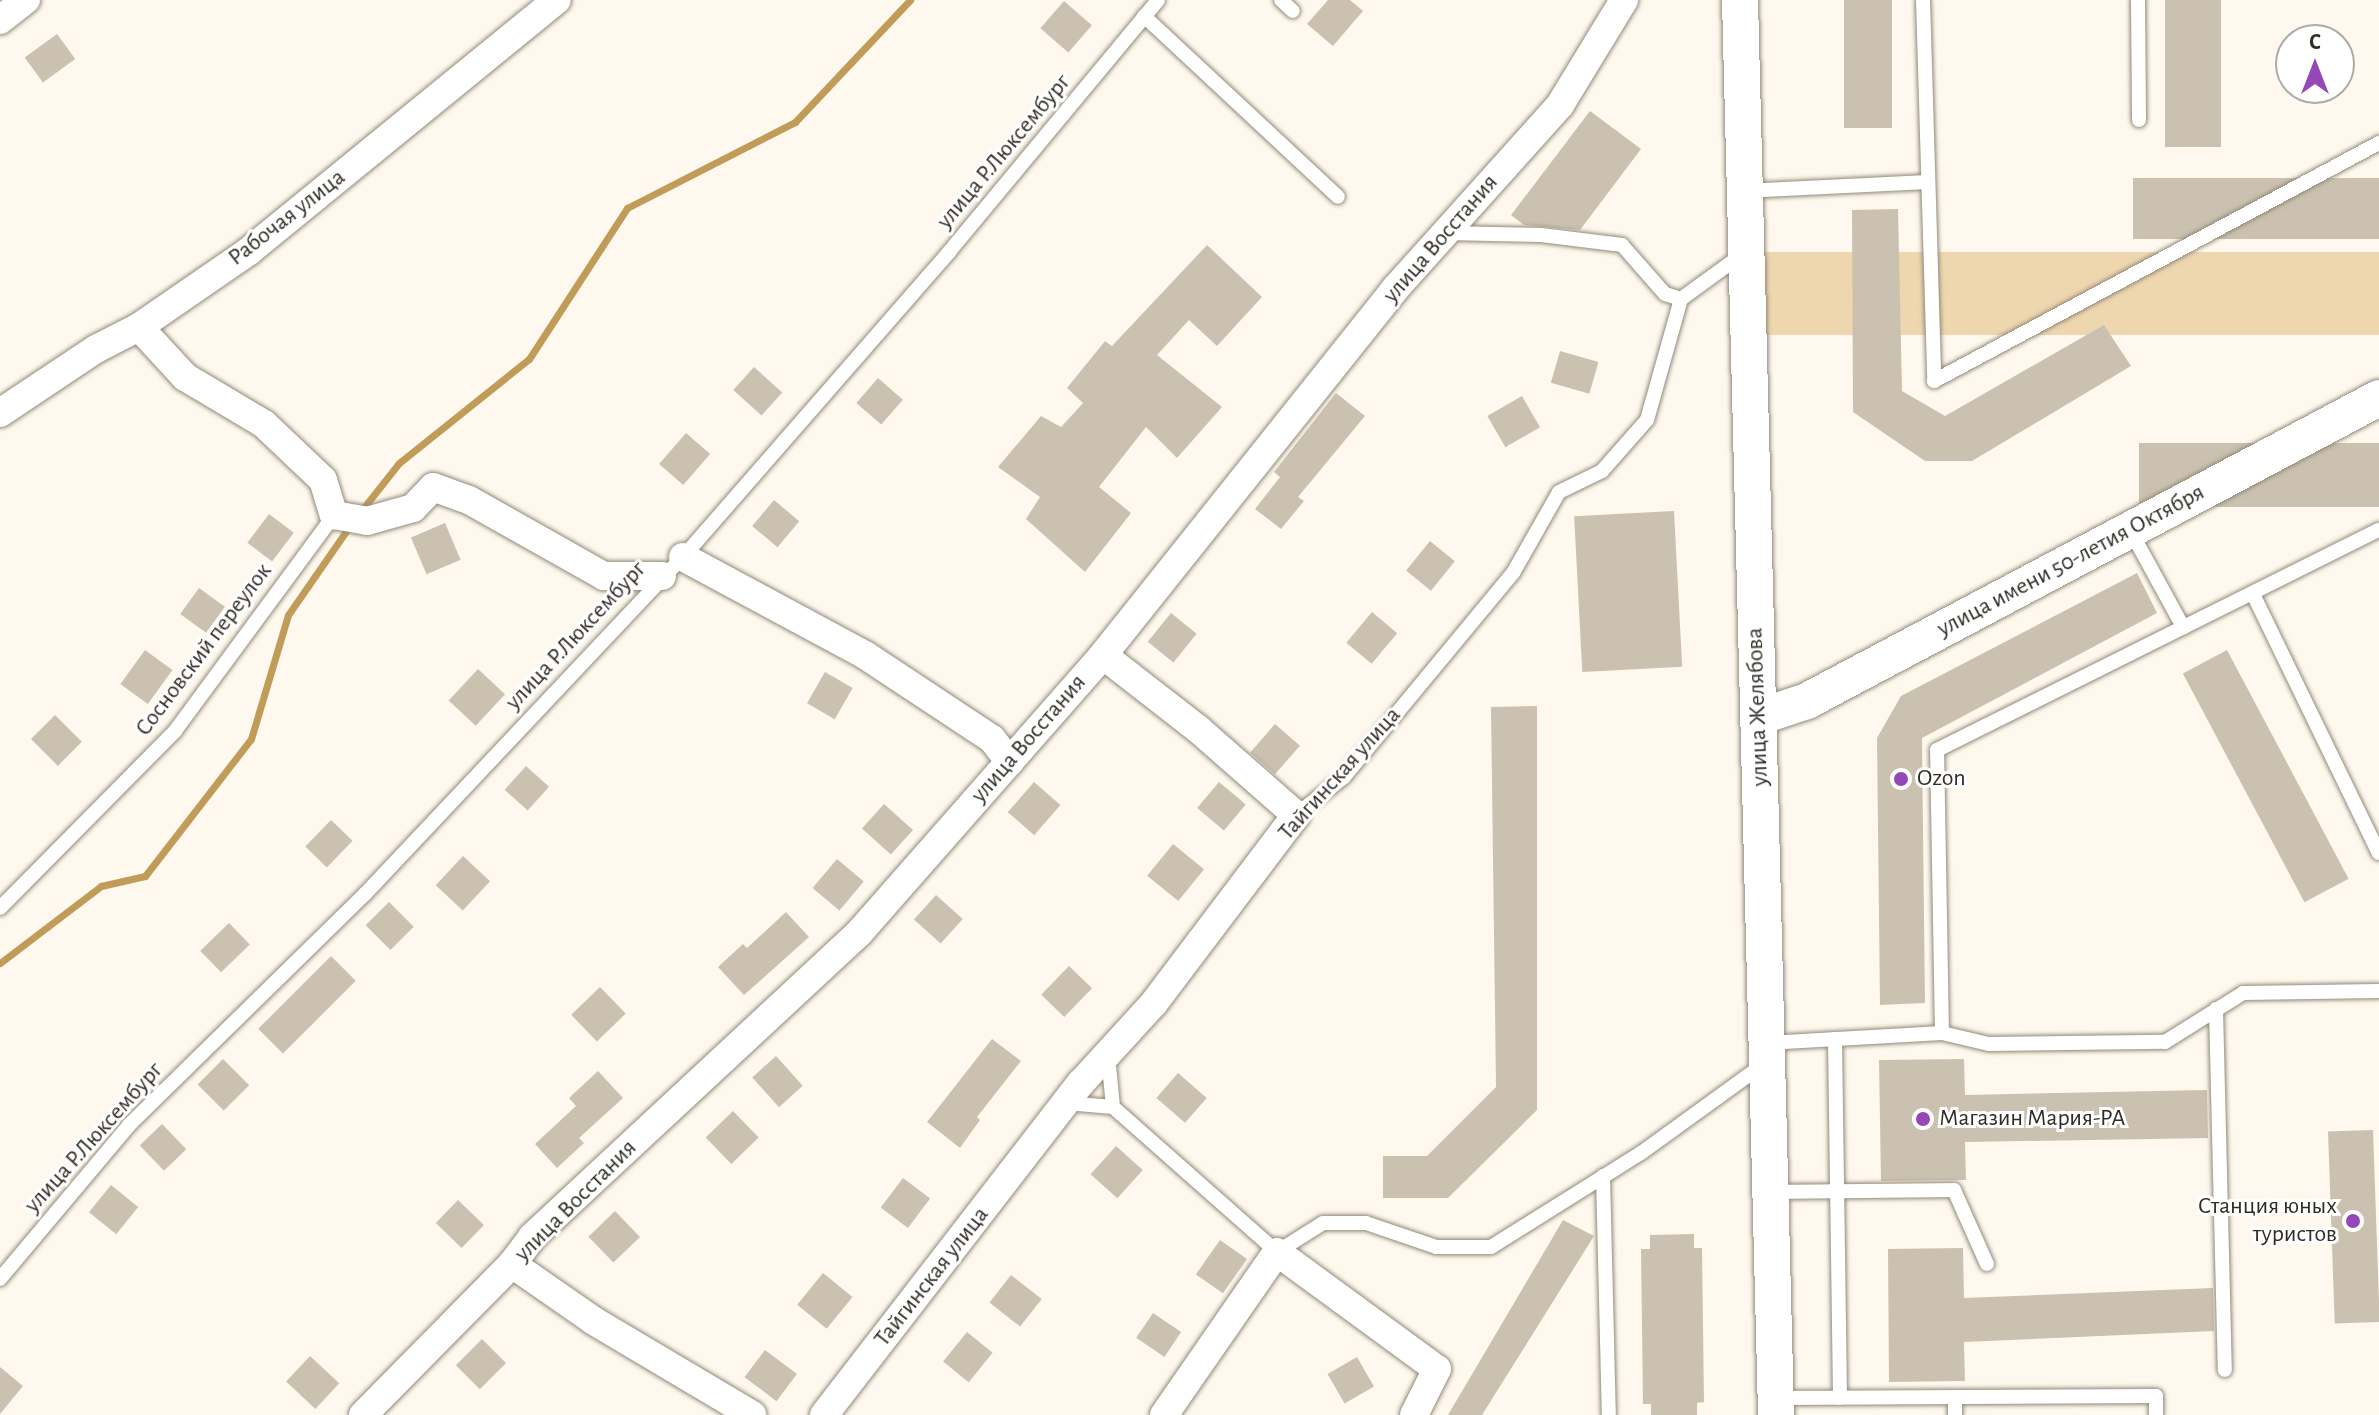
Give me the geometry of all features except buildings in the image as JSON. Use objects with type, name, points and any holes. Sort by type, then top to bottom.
[{"type":"street","points":[[0,20],[26,0]]},
{"type":"street","name":"Рабочая улица","points":[[3,404],[139,327],[249,251],[557,0]]},
{"type":"street","name":"улица Восстания","points":[[363,1415],[512,1264],[532,1237],[859,933],[1103,655],[1395,289],[1560,105],[1624,0]]},
{"type":"street","name":"улица Желябова","points":[[1740,0],[1776,1406]]},
{"type":"street","points":[[139,327],[185,377],[264,424],[323,480],[334,515],[367,521],[413,508],[433,487],[469,500],[604,576],[662,576]]},
{"type":"street","name":"улица имени 50-летия Октября","points":[[1759,717],[1807,701],[2379,398]]},
{"type":"street","points":[[683,557],[865,655],[992,739],[1010,762]]},
{"type":"street","points":[[1103,655],[1198,729],[1296,815]]},
{"type":"street","name":"Тайгинская улица","points":[[824,1415],[1066,1103],[1154,1003],[1296,815]]},
{"type":"street","points":[[1164,1415],[1277,1252],[1437,1369],[1414,1415]]},
{"type":"street","points":[[512,1264],[594,1321],[752,1415]]},
{"type":"lane","name":"улица Р.Люксембург","points":[[0,1279],[129,1125],[365,894],[683,557],[949,252],[1158,0]]},
{"type":"lane","points":[[1281,0],[1293,11]]},
{"type":"lane","points":[[1923,0],[1934,381],[2379,143]]},
{"type":"lane","points":[[2138,0],[2139,120]]},
{"type":"lane","points":[[1144,16],[1338,197]]},
{"type":"lane","points":[[1745,191],[1926,182]]},
{"type":"lane","points":[[1445,233],[1541,235],[1622,245],[1665,294],[1681,299],[1745,252]]},
{"type":"lane","name":"Тайгинская улица","points":[[1296,815],[1344,777],[1513,573],[1559,492],[1602,471],[1647,420],[1681,299]]},
{"type":"lane","name":"Сосновский переулок","points":[[0,908],[175,731],[334,515]]},
{"type":"lane","points":[[2130,530],[2183,627]]},
{"type":"lane","points":[[1942,1033],[1937,750],[2379,530]]},
{"type":"lane","points":[[2253,594],[2379,853]]},
{"type":"lane","points":[[1066,1103],[1113,1107],[1277,1252],[1323,1223],[1366,1223],[1436,1247],[1491,1247],[1603,1176],[1767,1052],[1835,1039],[1942,1033],[1989,1044],[2165,1042],[2243,993],[2379,991]]},
{"type":"lane","points":[[2216,1009],[2225,1370]]},
{"type":"lane","points":[[1835,1039],[1840,1398]]},
{"type":"lane","points":[[1108,1054],[1113,1107]]},
{"type":"lane","points":[[1603,1176],[1609,1415]]},
{"type":"lane","points":[[1771,1192],[1954,1190],[1987,1264]]},
{"type":"lane","points":[[1776,1406],[1840,1398],[2156,1396],[2156,1415]]},
{"type":"lane","points":[[1955,1398],[1955,1415]]},
{"type":"shaded area","points":[[1749,252],[2379,252],[2379,335],[1749,335]]},
{"type":"waterway","points":[[361,511],[399,463],[529,359],[627,208],[795,122],[910,0]]},
{"type":"waterway","points":[[0,963],[101,886],[145,876],[251,739],[288,615],[351,524]]},
{"type":"place","name":"Ozon","points":[[1901,779]]},
{"type":"place","name":"Магазин Мария-РА","points":[[1923,1119]]},
{"type":"place","name":"Станция юных туристов","points":[[2353,1221]]}]
